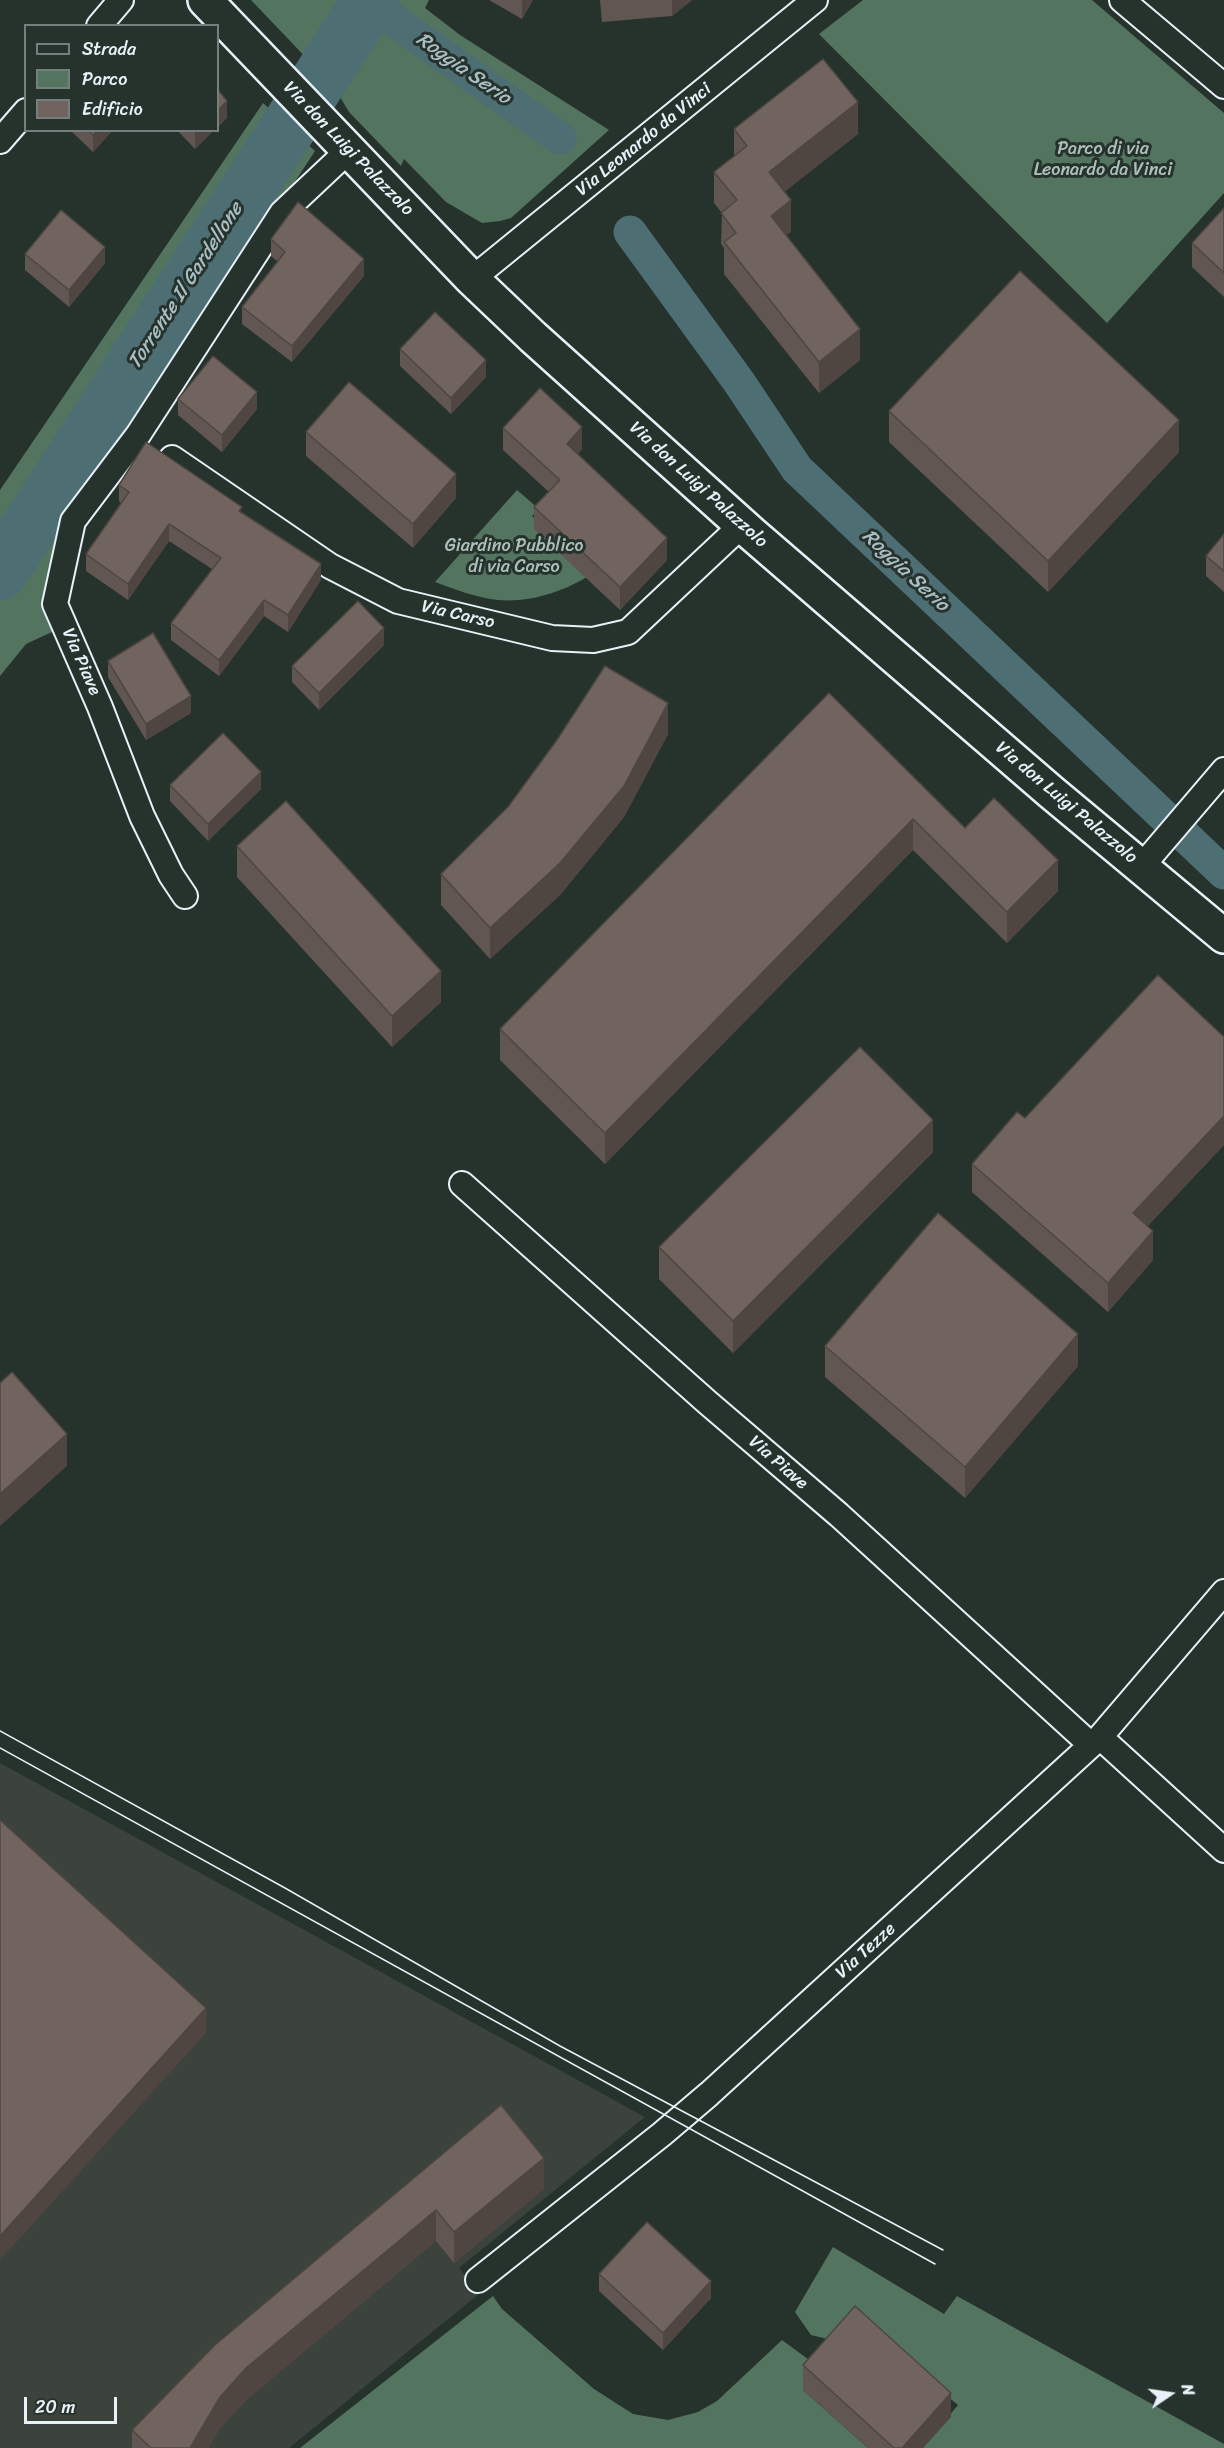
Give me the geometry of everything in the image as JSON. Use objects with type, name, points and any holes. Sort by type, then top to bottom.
[{"type":"street","points":[[101,24],[121,0]]},
{"type":"street","name":"Via don Luigi Palazzolo","points":[[205,0],[472,279],[742,525],[1051,792],[1224,936]]},
{"type":"street","name":"Via Leonardo da Vinci","points":[[472,279],[815,0]]},
{"type":"street","points":[[1122,0],[1224,86]]},
{"type":"street","points":[[0,141],[24,113]]},
{"type":"street","name":"Via Piave","points":[[184,896],[142,816],[100,707],[55,604],[74,521],[138,435],[282,213],[349,150]]},
{"type":"street","name":"Via Carso","points":[[172,458],[330,566],[398,601],[552,638],[593,640],[628,633],[742,525]]},
{"type":"street","points":[[1142,866],[1224,770]]},
{"type":"street","name":"Via Piave","points":[[462,1184],[707,1402],[1224,1850]]},
{"type":"street","name":"Via Tezze","points":[[478,2280],[702,2100],[1096,1741],[1224,1592]]},
{"type":"shaded area","points":[[0,1763],[645,2117],[459,2268],[479,2294],[289,2448],[0,2448]]},
{"type":"green space","points":[[251,0],[429,0],[425,8],[460,35],[609,130],[511,218],[482,223],[446,202],[404,159],[401,166],[349,112],[334,87]]},
{"type":"green space","name":"Parco di via Leonardo da Vinci","points":[[863,0],[1092,0],[1224,113],[1224,193],[1107,323],[819,34]]},
{"type":"green space","points":[[263,103],[315,151],[63,538],[52,632],[26,644],[0,676],[0,490]]},
{"type":"green space","name":"Giardino Pubblico di via Carso","points":[[517,490],[539,509],[532,516],[592,574],[571,586],[523,600],[498,600],[482,597],[435,582]]},
{"type":"green space","points":[[833,2247],[944,2314],[957,2296],[1224,2444],[1224,2448],[922,2448],[958,2405],[860,2325],[844,2343],[811,2335],[795,2312]]},
{"type":"green space","points":[[493,2296],[502,2309],[594,2389],[633,2414],[668,2420],[698,2412],[717,2401],[782,2340],[816,2365],[803,2390],[868,2448],[300,2448]]},
{"type":"building","points":[[823,59],[858,102],[769,172],[791,200],[771,216],[860,329],[819,362],[724,242],[736,233],[721,213],[737,200],[714,172],[747,146],[734,129]]},
{"type":"building","points":[[219,91],[227,101],[219,109]]},
{"type":"building","points":[[298,202],[364,259],[292,346],[242,307],[285,252],[271,239]]},
{"type":"building","points":[[1224,208],[1224,273],[1192,243]]},
{"type":"building","points":[[61,210],[105,247],[69,290],[25,254]]},
{"type":"building","points":[[1020,271],[1179,420],[1048,561],[889,411]]},
{"type":"building","points":[[435,312],[486,360],[451,398],[400,349]]},
{"type":"building","points":[[213,356],[257,392],[222,435],[178,399]]},
{"type":"building","points":[[349,382],[456,474],[413,524],[306,432]]},
{"type":"building","points":[[540,388],[582,427],[567,444],[667,538],[620,587],[534,507],[560,480],[503,428]]},
{"type":"building","points":[[146,442],[242,507],[239,511],[321,564],[288,615],[264,600],[219,660],[171,623],[221,558],[169,524],[128,584],[86,554],[129,492],[119,485]]},
{"type":"building","points":[[1224,534],[1224,571],[1206,556]]},
{"type":"building","points":[[358,601],[384,628],[319,693],[292,666]]},
{"type":"building","points":[[153,633],[191,696],[146,724],[108,661]]},
{"type":"building","points":[[605,666],[668,703],[624,786],[560,863],[490,928],[441,874],[508,807],[557,740]]},
{"type":"building","points":[[829,693],[965,828],[994,798],[1058,860],[1007,912],[913,819],[605,1133],[500,1029]]},
{"type":"building","points":[[223,733],[261,772],[208,824],[170,785]]},
{"type":"building","points":[[286,801],[441,971],[392,1016],[237,846]]},
{"type":"building","points":[[1158,975],[1224,1037],[1224,1116],[1133,1213],[1153,1231],[1108,1283],[972,1164],[1017,1112],[1025,1118]]},
{"type":"building","points":[[860,1047],[933,1120],[733,1321],[659,1247]]},
{"type":"building","points":[[938,1213],[1078,1334],[965,1467],[825,1346]]},
{"type":"building","points":[[12,1372],[67,1434],[0,1494],[0,1383]]},
{"type":"building","points":[[0,1820],[206,2008],[0,2236]]},
{"type":"building","points":[[501,2105],[544,2158],[454,2232],[436,2210],[246,2368],[220,2397],[190,2448],[151,2448],[132,2430],[215,2345]]},
{"type":"building","points":[[647,2222],[711,2281],[663,2333],[599,2274]]},
{"type":"building","points":[[855,2306],[951,2393],[902,2448],[894,2448],[803,2365]]},
{"type":"waterway","name":"Roggia Serio","points":[[365,0],[560,138]]},
{"type":"waterway","name":"Torrente Il Gardellone","points":[[0,572],[371,0]]},
{"type":"waterway","name":"Roggia Serio","points":[[630,232],[739,382],[797,469],[1224,873]]},
{"type":"tram line","points":[[0,1731],[285,1888],[560,2046],[943,2250]]},
{"type":"tram line","points":[[0,1748],[935,2264]]}]
